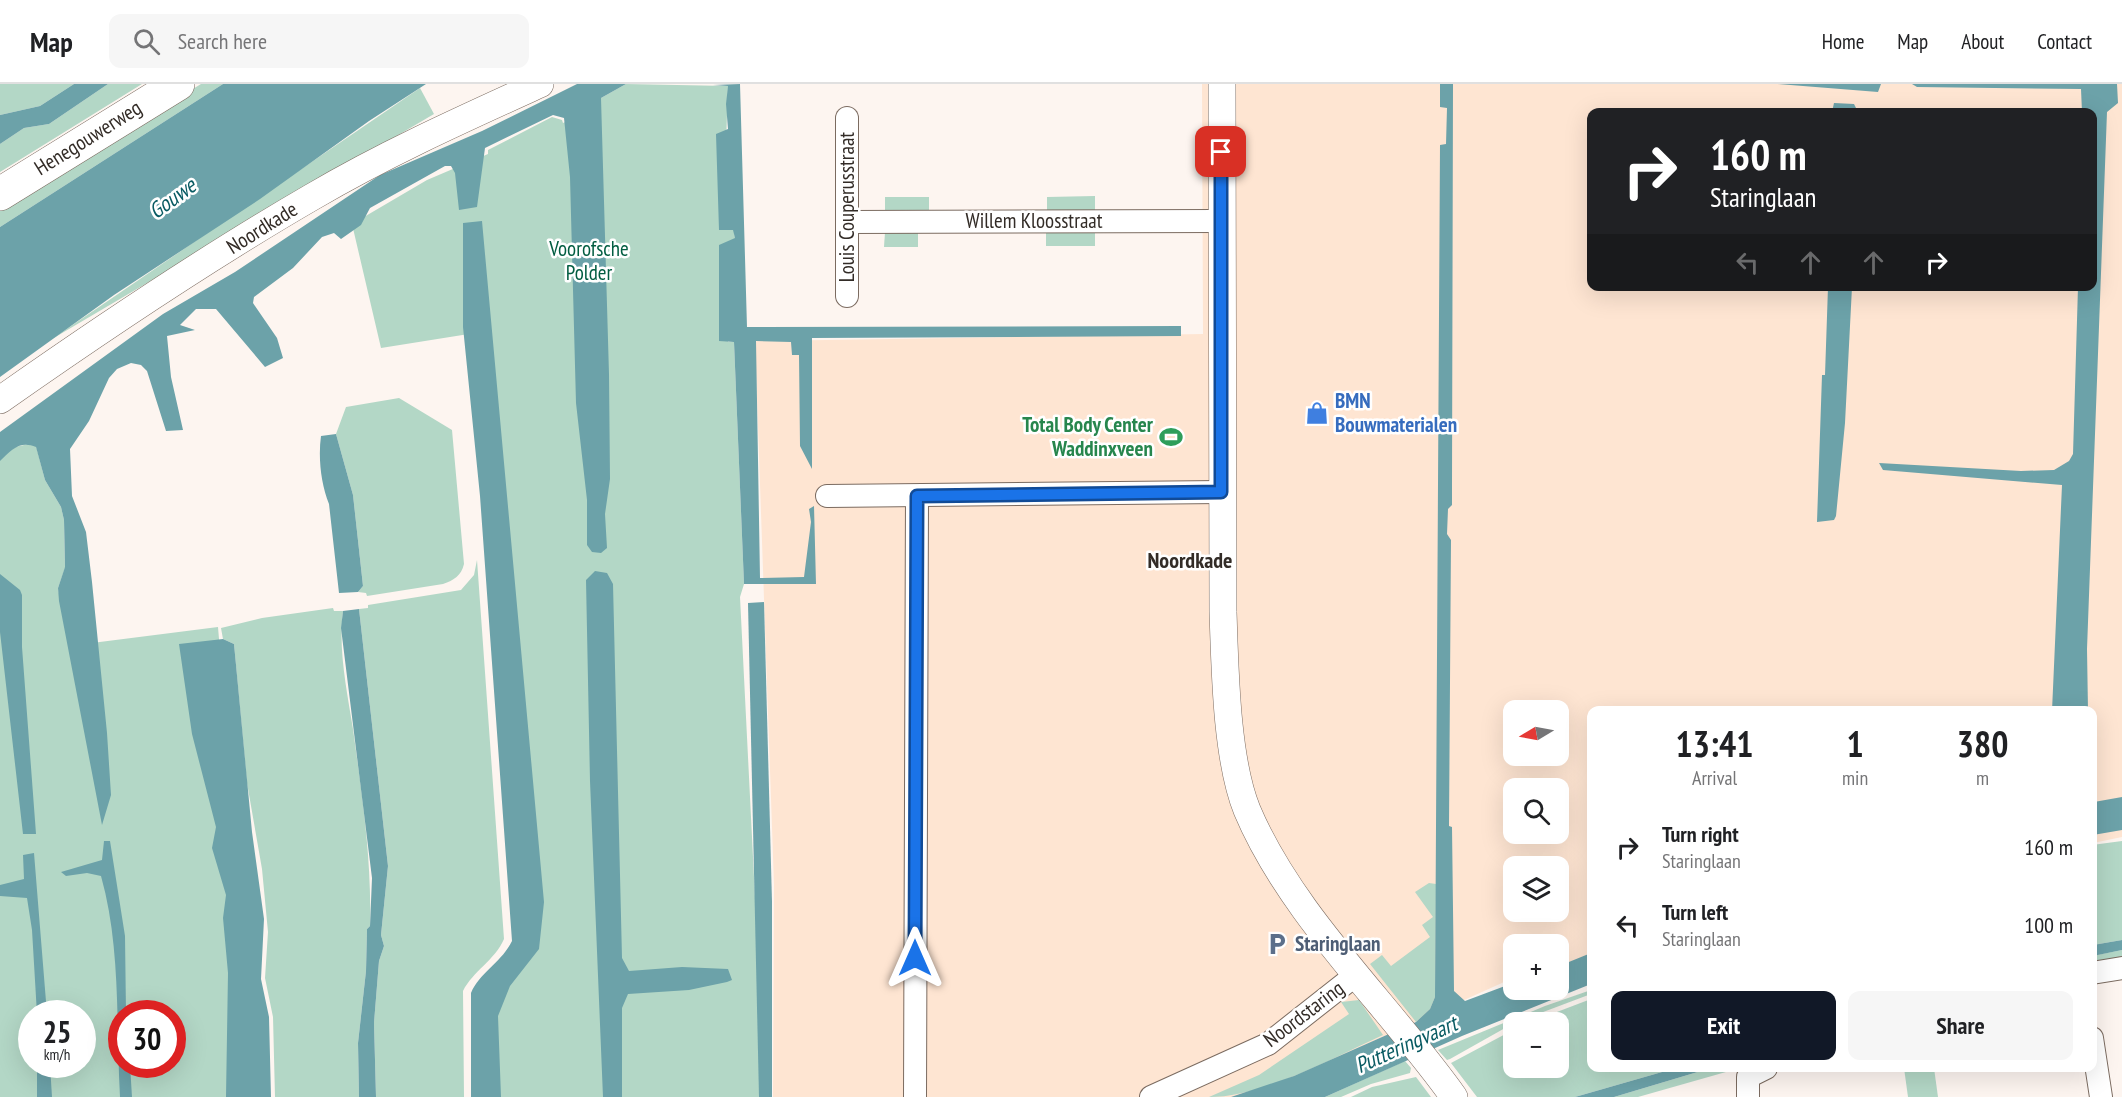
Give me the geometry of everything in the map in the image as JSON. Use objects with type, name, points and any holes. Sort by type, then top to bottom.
[{"type":"main road","name":"Henegouwerweg","points":[[0,194],[178,84]]},
{"type":"street","name":"Noordkade","points":[[0,400],[184,276],[312,197],[419,140],[540,84]]},
{"type":"street","points":[[1222,84],[1221,492],[1225,664],[1237,770],[1247,809],[1276,866],[1300,901],[1455,1097]]},
{"type":"street","name":"Louis Couperusstraat","points":[[847,118],[847,296]]},
{"type":"street","name":"Willem Kloosstraat","points":[[847,222],[1221,221]]},
{"type":"street","points":[[827,496],[1221,492]]},
{"type":"street","points":[[915,1097],[917,496]]},
{"type":"street","points":[[2097,972],[2122,968]]},
{"type":"street","name":"Noordstaring","points":[[1151,1097],[1268,1044],[1357,974]]},
{"type":"street","points":[[2097,1071],[2101,1097]]},
{"type":"shaded area","points":[[1202,84],[2122,84],[2122,837],[2097,842],[2097,706],[1587,706],[1587,957],[1569,962],[1569,934],[1503,934],[1503,983],[1249,1097],[773,1097],[774,885],[755,341],[1203,334]]},
{"type":"green space","points":[[0,84],[74,84],[40,106],[0,115]]},
{"type":"green space","points":[[108,84],[142,84],[0,172],[0,144],[24,128],[49,124]]},
{"type":"green space","points":[[201,84],[223,84],[0,227],[0,207]]},
{"type":"green space","name":"Voorofsche Polder","points":[[626,84],[728,86],[723,230],[734,230],[735,238],[728,342],[734,342],[744,584],[740,597],[765,1097],[491,1097],[488,1013],[527,931],[475,333],[381,348],[352,224],[427,180],[488,154],[488,150],[552,117],[562,120],[563,123],[601,107],[601,98]]},
{"type":"green space","points":[[420,88],[434,114],[52,339]]},
{"type":"green space","points":[[1095,196],[1095,212],[1047,212],[1047,197]]},
{"type":"green space","points":[[885,197],[929,197],[929,212],[885,212]]},
{"type":"green space","points":[[1046,231],[1095,231],[1095,246],[1046,246]]},
{"type":"green space","points":[[885,232],[918,232],[918,247],[884,247]]},
{"type":"green space","points":[[399,398],[452,430],[464,564],[456,577],[443,584],[367,596],[366,593],[358,592],[363,586],[353,495],[336,434],[346,407]]},
{"type":"green space","points":[[29,444],[36,446],[45,480],[61,507],[64,520],[65,568],[58,588],[65,629],[84,644],[218,627],[248,988],[251,1097],[0,1097],[0,450]]},
{"type":"green space","points":[[477,560],[504,939],[463,991],[464,1097],[376,1097],[374,1023],[379,961],[384,946],[381,935],[388,866],[359,609],[368,608],[368,605],[461,590],[474,575]]},
{"type":"green space","points":[[333,608],[334,611],[343,611],[342,655],[368,852],[370,926],[367,929],[366,971],[358,1043],[359,1097],[275,1097],[273,1017],[265,978],[268,932],[262,869],[247,783],[234,644],[223,639],[221,628],[262,618]]},
{"type":"green space","points":[[2122,841],[2122,940],[2097,944],[2097,844]]},
{"type":"green space","points":[[1429,883],[1436,884],[1435,997],[1430,1009],[1416,1022],[1370,964],[1382,955],[1391,966],[1430,937],[1422,925],[1433,917],[1415,892]]},
{"type":"green space","points":[[2122,950],[2122,960],[2097,964],[2097,955]]},
{"type":"green space","points":[[1587,991],[1587,996],[1543,1012],[1530,1012],[1562,1000],[1569,1000],[1569,998]]},
{"type":"green space","points":[[1359,1000],[1383,1035],[1298,1075],[1252,1091],[1209,1097],[1259,1075],[1349,1014],[1341,1002]]},
{"type":"green space","points":[[1587,1001],[1587,1072],[1662,1072],[1575,1097],[1477,1097],[1451,1063],[1503,1035],[1503,1078],[1569,1078],[1569,1012],[1557,1012]]},
{"type":"green space","points":[[1503,1023],[1503,1029],[1450,1059],[1447,1060],[1438,1050]]},
{"type":"green space","points":[[1405,1061],[1411,1068],[1410,1073],[1371,1084],[1341,1097],[1325,1097]]},
{"type":"green space","points":[[1698,1072],[1726,1072],[1638,1097],[1614,1097]]},
{"type":"green space","points":[[1905,1072],[1935,1072],[1938,1097],[1908,1097]]},
{"type":"green space","points":[[1416,1077],[1431,1097],[1351,1097],[1372,1087]]},
{"type":"water","points":[[74,84],[108,84],[49,124],[24,128],[0,144],[0,115],[40,106]]},
{"type":"water","name":"Gouwe","points":[[223,84],[426,84],[369,121],[260,199],[114,295],[0,377],[0,227]]},
{"type":"water","points":[[577,84],[626,84],[601,98],[609,374],[610,479],[605,514],[607,548],[601,553],[592,552],[587,545],[587,500],[576,403],[570,177],[564,118],[553,115],[485,148],[477,207],[459,210],[455,173],[451,166],[445,166],[370,208],[361,225],[341,239],[334,233],[322,237],[293,268],[254,297],[253,303],[277,338],[283,358],[265,367],[216,309],[196,309],[180,325],[195,330],[167,336],[171,377],[183,430],[166,431],[147,371],[141,365],[131,363],[117,369],[109,378],[89,421],[70,449],[72,496],[86,532],[107,733],[111,795],[102,825],[59,601],[58,588],[65,567],[64,520],[61,507],[45,480],[36,447],[20,445],[0,461],[0,432],[163,314],[235,272],[380,175],[482,131]]},
{"type":"water","points":[[740,84],[747,327],[1181,326],[1181,336],[812,338],[812,469],[800,446],[799,355],[792,355],[791,342],[756,341],[760,578],[804,577],[811,522],[809,509],[814,506],[816,584],[744,584],[734,342],[719,341],[719,245],[735,238],[733,230],[719,230],[716,134],[728,129],[726,104],[728,86],[713,85]]},
{"type":"water","name":"Putteringvaart","points":[[1440,84],[1453,84],[1452,505],[1448,509],[1447,534],[1451,540],[1449,826],[1452,827],[1454,991],[1465,1001],[1503,987],[1503,1000],[1551,1000],[1522,1012],[1503,1012],[1503,1019],[1325,1097],[1231,1097],[1294,1076],[1416,1022],[1430,1009],[1435,997],[1440,145],[1446,144],[1447,108],[1440,107]]},
{"type":"water","points":[[1778,84],[1881,84],[1878,92]]},
{"type":"water","points":[[1912,84],[2117,84],[2118,103],[2107,112],[2087,649],[2088,706],[2052,706],[2062,485],[1883,470],[1879,463],[2021,471],[2054,470],[2069,461],[2073,454],[2078,291],[2097,291],[2097,108],[2082,108],[2081,89],[1917,87]]},
{"type":"water","points":[[1834,103],[1854,104],[1856,108],[1833,108]]},
{"type":"water","points":[[482,221],[544,902],[539,949],[510,986],[498,1016],[501,1097],[471,1097],[471,993],[512,941],[480,496],[463,327],[463,223]]},
{"type":"water","points":[[1828,291],[1852,291],[1845,423],[1836,516],[1834,520],[1817,522],[1822,375],[1825,375]]},
{"type":"water","points":[[336,434],[353,495],[363,586],[358,592],[339,593],[329,504],[321,471],[321,436]]},
{"type":"water","points":[[595,571],[607,573],[613,584],[622,958],[629,971],[682,967],[728,969],[732,980],[689,990],[628,994],[622,1008],[622,1097],[603,1097],[590,781],[586,580]]},
{"type":"water","points":[[0,574],[20,590],[22,595],[22,647],[36,834],[23,834],[0,632]]},
{"type":"water","points":[[764,602],[772,902],[772,1097],[759,1097],[748,603]]},
{"type":"water","points":[[359,609],[388,866],[381,935],[384,946],[379,961],[374,1023],[376,1097],[359,1097],[358,1043],[366,971],[367,929],[370,926],[372,878],[341,628],[343,611]]},
{"type":"water","points":[[223,639],[234,644],[252,832],[264,919],[261,979],[269,1017],[271,1097],[226,1097],[228,973],[223,918],[226,895],[212,848],[216,827],[192,734],[179,644]]},
{"type":"water","points":[[2122,797],[2122,830],[2097,834],[2097,801]]},
{"type":"water","points":[[104,841],[110,841],[125,936],[126,1000],[117,1000],[112,930],[101,876],[87,873],[66,876],[61,872],[102,860]]},
{"type":"water","points":[[34,853],[46,1000],[36,1000],[32,930],[27,898],[0,896],[0,885],[24,879],[23,855]]},
{"type":"water","points":[[2122,940],[2122,950],[2097,955],[2097,944]]},
{"type":"water","points":[[1587,955],[1587,986],[1569,993],[1569,962]]},
{"type":"water","points":[[1662,1072],[1698,1072],[1614,1097],[1575,1097]]},
{"type":"water","points":[[37,1078],[51,1078],[52,1097],[37,1097]]},
{"type":"water","points":[[119,1078],[131,1078],[132,1097],[120,1097]]},
{"type":"place","name":"BMN Bouwmaterialen","points":[[1317,413]]},
{"type":"place","name":"Total Body Center Waddinxveen","points":[[1171,437]]},
{"type":"place","name":"Staringlaan","points":[[1277,944]]},
{"type":"district","name":"Noordkade","points":[[1190,560]]},
{"type":"route","points":[[915,958],[917,496],[1221,492],[1221,152]]}]
